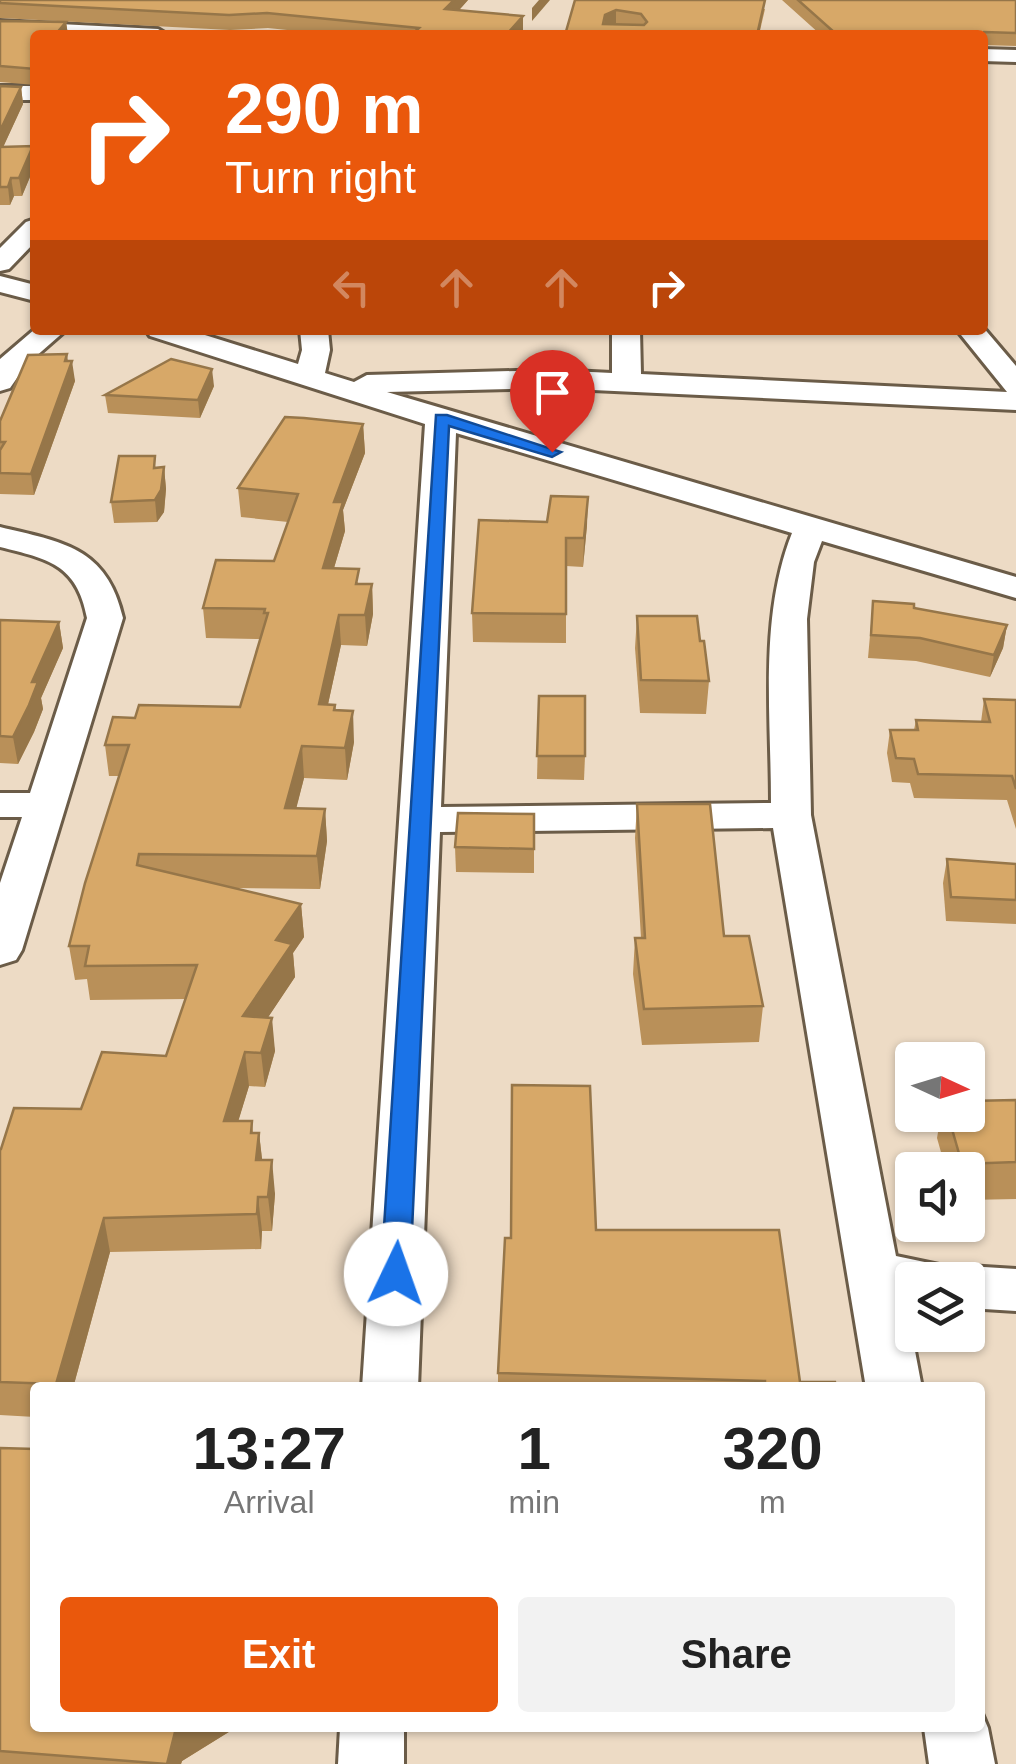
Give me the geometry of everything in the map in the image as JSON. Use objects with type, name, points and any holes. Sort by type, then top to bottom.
[{"type":"street","points":[[0,27],[53,30]]},
{"type":"street","points":[[988,55],[1016,56]]},
{"type":"street","points":[[0,93],[30,93]]},
{"type":"street","points":[[0,264],[30,232]]},
{"type":"street","points":[[0,284],[30,292]]},
{"type":"street","points":[[0,382],[4,372],[46,335]]},
{"type":"street","points":[[176,335],[442,419],[1016,588]]},
{"type":"street","points":[[308,376],[316,350],[314,335]]},
{"type":"street","points":[[626,335],[626,382]]},
{"type":"street","points":[[975,335],[1016,385]]},
{"type":"street","points":[[342,385],[470,378],[1016,401]]},
{"type":"street","points":[[390,1382],[442,419]]},
{"type":"street","points":[[810,528],[796,562],[789,619],[791,815],[895,1267]]},
{"type":"street","points":[[0,537],[68,556],[88,570],[102,593],[105,618],[0,950]]},
{"type":"street","points":[[0,805],[46,804]]},
{"type":"street","points":[[419,820],[791,815]]},
{"type":"street","points":[[985,1288],[1016,1290]]},
{"type":"street","points":[[894,1382],[895,1351]]},
{"type":"street","points":[[370,1764],[372,1732]]},
{"type":"street","points":[[957,1732],[962,1764]]},
{"type":"building","points":[[454,0],[445,9],[523,16],[510,30],[417,30],[419,28],[267,13],[229,15],[0,3]]},
{"type":"building","points":[[575,0],[765,0],[758,30],[566,30]],"holes":[[[616,10],[641,14],[647,22],[644,25],[603,24],[605,15]]]},
{"type":"building","points":[[798,0],[1016,0],[1016,33],[832,30]]},
{"type":"building","points":[[0,21],[66,22],[59,30],[30,30],[30,69],[0,66]]},
{"type":"building","points":[[0,86],[21,87],[0,131]]},
{"type":"building","points":[[30,146],[19,178],[11,178],[8,187],[0,187],[0,147]]},
{"type":"building","points":[[67,354],[65,361],[72,361],[31,474],[0,473],[0,450],[5,442],[0,442],[0,421],[28,355]]},
{"type":"building","points":[[171,359],[212,369],[198,400],[105,395]]},
{"type":"building","points":[[285,417],[363,424],[334,502],[343,502],[323,568],[359,569],[356,584],[372,584],[365,615],[339,615],[319,704],[353,711],[345,748],[302,746],[285,808],[325,809],[317,856],[139,854],[137,865],[301,904],[276,940],[292,944],[243,1016],[272,1018],[261,1053],[245,1052],[224,1121],[252,1121],[251,1133],[259,1133],[256,1160],[272,1160],[268,1197],[258,1197],[257,1214],[104,1218],[57,1382],[0,1382],[0,1149],[14,1108],[81,1109],[102,1052],[166,1056],[197,965],[85,966],[89,946],[69,946],[129,745],[105,745],[113,717],[135,718],[139,705],[240,707],[268,613],[264,613],[265,609],[203,608],[216,560],[274,561],[298,494],[238,488]]},
{"type":"building","points":[[119,456],[155,456],[154,468],[164,467],[161,490],[155,500],[111,502]]},
{"type":"building","points":[[551,496],[588,497],[584,538],[566,538],[566,614],[472,613],[479,520],[547,522]]},
{"type":"building","points":[[873,601],[914,604],[914,608],[1007,625],[994,655],[920,638],[871,635]]},
{"type":"building","points":[[637,616],[697,616],[709,681],[641,680]]},
{"type":"building","points":[[0,620],[59,622],[13,737],[0,736]]},
{"type":"building","points":[[539,696],[585,696],[585,756],[537,756]]},
{"type":"building","points":[[984,699],[1016,700],[1016,789],[1012,776],[918,774],[914,759],[896,758],[890,730],[918,730],[916,720],[990,722]]},
{"type":"building","points":[[637,804],[710,804],[724,936],[749,936],[763,1006],[644,1009],[635,938],[645,938]]},
{"type":"building","points":[[458,813],[534,814],[534,849],[455,847]]},
{"type":"building","points":[[947,859],[1016,864],[1016,900],[951,897]]},
{"type":"building","points":[[512,1085],[590,1086],[596,1230],[779,1230],[800,1382],[498,1373],[505,1238],[511,1238]]},
{"type":"building","points":[[1016,1100],[1016,1162],[985,1163],[985,1152],[959,1152],[953,1132],[985,1132],[985,1101]]},
{"type":"building","points":[[0,1448],[30,1449],[30,1732],[175,1732],[167,1764],[0,1751]]},
{"type":"route","points":[[396,1274],[442,419],[552,452]]}]
